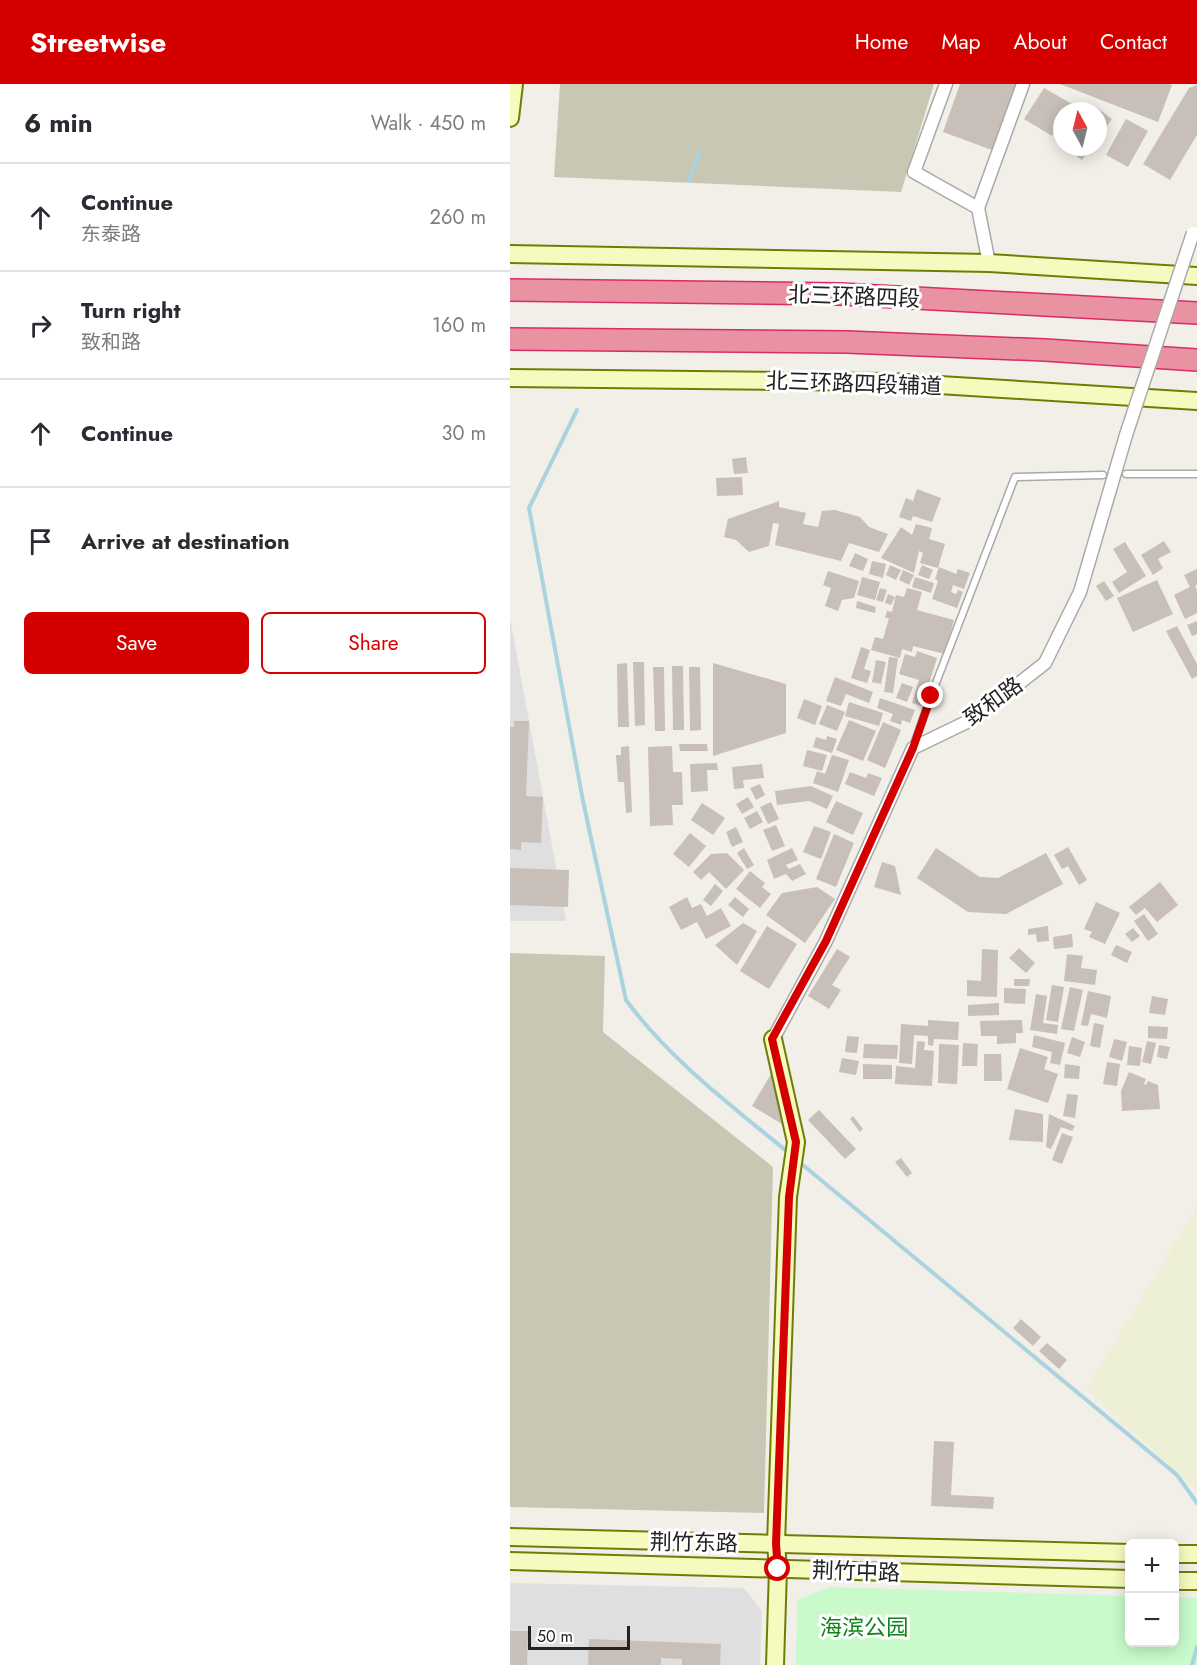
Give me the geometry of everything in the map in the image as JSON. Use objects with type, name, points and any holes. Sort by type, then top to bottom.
[{"type":"highway","name":"北三环路四段","points":[[510,290],[840,294],[1197,313]]},
{"type":"highway","name":"北三环路四段","points":[[510,339],[847,342],[1045,350],[1197,360]]},
{"type":"main road","points":[[510,118],[514,84]]},
{"type":"main road","points":[[510,254],[989,263],[1197,276]]},
{"type":"main road","name":"北三环路四段辅道","points":[[510,378],[891,382],[1197,401]]},
{"type":"main road","points":[[772,1039],[796,1142],[789,1197],[776,1544],[778,1569],[775,1665]]},
{"type":"main road","name":"荆竹东路","points":[[510,1537],[1125,1553]]},
{"type":"main road","points":[[1179,1554],[1197,1554]]},
{"type":"main road","name":"荆竹中路","points":[[510,1561],[1125,1579]]},
{"type":"main road","points":[[1179,1581],[1197,1581]]},
{"type":"street","points":[[946,84],[914,172],[978,208]]},
{"type":"street","points":[[989,263],[978,208],[1023,84]]},
{"type":"street","name":"致和路","points":[[913,748],[975,718],[1045,663],[1080,592],[1126,435],[1195,229]]},
{"type":"street","points":[[772,1039],[826,941],[913,748]]},
{"type":"lane","points":[[1126,474],[1197,474]]},
{"type":"lane","points":[[913,748],[1015,477],[1103,475]]},
{"type":"shaded area","points":[[560,84],[934,84],[901,192],[554,177]]},
{"type":"shaded area","points":[[510,618],[566,921],[510,921]]},
{"type":"shaded area","points":[[510,953],[605,956],[603,1032],[773,1167],[764,1513],[510,1507]]},
{"type":"shaded area","points":[[1197,1207],[1197,1491],[1087,1388]]},
{"type":"shaded area","points":[[510,1583],[744,1588],[762,1611],[760,1665],[510,1665]]},
{"type":"green space","name":"海滨公园","points":[[830,1587],[1125,1596],[1125,1647],[1179,1647],[1179,1597],[1197,1598],[1197,1665],[796,1665],[797,1600]]},
{"type":"building","points":[[960,84],[1016,84],[992,150],[943,132]]},
{"type":"building","points":[[1060,84],[1172,85],[1158,122]]},
{"type":"building","points":[[1197,85],[1197,135],[1170,180],[1143,164],[1189,88]]},
{"type":"building","points":[[1044,88],[1068,102],[1053,102],[1052,136],[1024,119]]},
{"type":"building","points":[[1107,115],[1112,119],[1107,126]]},
{"type":"building","points":[[1126,119],[1148,131],[1128,167],[1107,156]]},
{"type":"building","points":[[746,457],[748,473],[734,474],[732,459]]},
{"type":"building","points":[[742,477],[743,495],[717,496],[716,478]]},
{"type":"building","points":[[917,489],[941,498],[932,522],[913,516],[911,521],[899,517],[906,498],[913,501]]},
{"type":"building","points":[[779,501],[779,507],[806,513],[803,524],[818,527],[822,511],[835,510],[860,517],[869,527],[888,534],[879,552],[849,543],[841,561],[775,545],[779,524],[773,523],[769,546],[749,552],[736,540],[724,537],[728,519]]},
{"type":"building","points":[[916,524],[932,528],[929,539],[945,544],[938,568],[920,563],[923,553],[919,551],[914,573],[881,558],[901,527],[912,535]]},
{"type":"building","points":[[1164,541],[1171,552],[1158,559],[1163,568],[1153,575],[1141,555]]},
{"type":"building","points":[[1125,542],[1146,576],[1119,593],[1112,582],[1127,572],[1113,549]]},
{"type":"building","points":[[855,553],[868,559],[863,571],[849,566]]},
{"type":"building","points":[[872,561],[886,564],[883,578],[869,574]]},
{"type":"building","points":[[890,565],[901,570],[896,580],[886,575]]},
{"type":"building","points":[[922,565],[933,570],[929,579],[918,575]]},
{"type":"building","points":[[939,567],[956,574],[958,569],[970,573],[964,589],[953,585],[951,592],[956,594],[958,590],[963,592],[957,608],[932,599],[938,581],[935,579]]},
{"type":"building","points":[[1197,569],[1197,585],[1195,586],[1197,613],[1185,619],[1174,595],[1190,587],[1184,575]]},
{"type":"building","points":[[903,570],[914,575],[909,585],[899,580]]},
{"type":"building","points":[[828,571],[859,581],[854,598],[842,600],[838,611],[825,606],[831,588],[823,585]]},
{"type":"building","points":[[862,577],[880,582],[875,600],[857,595]]},
{"type":"building","points":[[915,577],[934,583],[931,593],[912,587]]},
{"type":"building","points":[[1157,580],[1173,614],[1133,632],[1117,598]]},
{"type":"building","points":[[1104,581],[1114,596],[1106,601],[1096,586]]},
{"type":"building","points":[[880,588],[887,590],[883,602],[876,600]]},
{"type":"building","points":[[907,588],[922,592],[917,610],[954,620],[945,654],[913,646],[912,652],[902,649],[900,658],[871,650],[875,637],[883,639],[889,618],[885,618],[887,611],[892,612],[896,595],[904,597]]},
{"type":"building","points":[[888,594],[895,597],[891,605],[885,603]]},
{"type":"building","points":[[857,601],[876,607],[875,613],[856,608]]},
{"type":"building","points":[[1197,621],[1197,634],[1192,636],[1187,625]]},
{"type":"building","points":[[1177,626],[1197,664],[1197,676],[1192,679],[1166,631]]},
{"type":"building","points":[[861,647],[870,650],[864,669],[871,671],[867,683],[851,678]]},
{"type":"building","points":[[917,651],[937,658],[922,706],[912,703],[919,680],[899,674],[905,654],[915,657]]},
{"type":"building","points":[[889,657],[898,658],[893,693],[884,692]]},
{"type":"building","points":[[876,660],[886,662],[881,684],[872,682]]},
{"type":"building","points":[[633,662],[644,662],[645,725],[635,726]]},
{"type":"building","points":[[627,663],[629,727],[618,727],[617,664]]},
{"type":"building","points":[[713,663],[786,684],[786,733],[713,756]]},
{"type":"building","points":[[672,666],[683,666],[684,730],[673,730]]},
{"type":"building","points":[[653,667],[664,667],[665,731],[655,731]]},
{"type":"building","points":[[689,667],[700,667],[701,730],[690,731]]},
{"type":"building","points":[[835,677],[873,692],[869,703],[846,694],[841,706],[826,701]]},
{"type":"building","points":[[902,683],[913,687],[907,702],[896,698]]},
{"type":"building","points":[[880,698],[915,710],[910,723],[902,720],[901,725],[890,721],[893,714],[877,708]]},
{"type":"building","points":[[804,699],[822,706],[815,725],[797,718]]},
{"type":"building","points":[[849,702],[883,713],[879,726],[845,716]]},
{"type":"building","points":[[827,705],[845,712],[837,731],[819,724]]},
{"type":"building","points":[[849,720],[876,731],[863,761],[836,750]]},
{"type":"building","points":[[514,721],[529,721],[526,796],[543,797],[541,843],[521,842],[521,850],[510,849],[510,727],[514,727]]},
{"type":"building","points":[[883,722],[901,730],[885,768],[867,760]]},
{"type":"building","points":[[827,736],[837,739],[832,753],[813,747],[816,737],[826,740]]},
{"type":"building","points":[[679,744],[707,744],[708,751],[680,751]]},
{"type":"building","points":[[629,746],[632,812],[626,813],[624,782],[618,782],[616,755],[621,755],[621,747]]},
{"type":"building","points":[[672,746],[673,772],[682,772],[683,805],[672,805],[673,825],[650,826],[648,747]]},
{"type":"building","points":[[807,750],[827,755],[822,771],[803,766]]},
{"type":"building","points":[[832,755],[849,760],[838,792],[813,783],[817,771],[825,774]]},
{"type":"building","points":[[717,763],[718,770],[707,770],[708,791],[691,792],[690,764]]},
{"type":"building","points":[[762,764],[764,778],[743,780],[744,788],[734,789],[732,767]]},
{"type":"building","points":[[850,772],[866,778],[868,773],[882,778],[874,796],[845,784]]},
{"type":"building","points":[[760,784],[765,795],[756,800],[750,788]]},
{"type":"building","points":[[811,786],[833,796],[827,809],[809,801],[777,805],[775,791]]},
{"type":"building","points":[[748,797],[754,807],[742,814],[736,804]]},
{"type":"building","points":[[836,801],[863,813],[853,835],[826,822]]},
{"type":"building","points":[[771,802],[779,819],[768,824],[760,807]]},
{"type":"building","points":[[702,803],[725,818],[713,835],[691,820]]},
{"type":"building","points":[[757,811],[763,822],[750,829],[744,818]]},
{"type":"building","points":[[776,825],[785,846],[772,851],[763,830]]},
{"type":"building","points":[[814,826],[831,832],[821,859],[803,852]]},
{"type":"building","points":[[736,827],[743,842],[732,847],[726,832]]},
{"type":"building","points":[[690,833],[706,846],[689,867],[673,854]]},
{"type":"building","points":[[834,834],[854,843],[836,887],[816,879]]},
{"type":"building","points":[[1068,847],[1087,880],[1079,885],[1068,866],[1062,869],[1054,855]]},
{"type":"building","points":[[744,848],[754,865],[747,869],[737,853]]},
{"type":"building","points":[[792,848],[798,860],[786,865],[789,869],[800,864],[806,874],[792,881],[786,874],[774,879],[767,860]]},
{"type":"building","points":[[936,848],[980,877],[998,878],[1046,853],[1063,884],[1006,914],[968,912],[917,878]]},
{"type":"building","points":[[727,853],[744,870],[726,889],[709,872],[701,880],[693,872],[711,854]]},
{"type":"building","points":[[882,862],[895,866],[901,895],[874,887]]},
{"type":"building","points":[[510,868],[569,870],[568,907],[510,905]]},
{"type":"building","points":[[750,871],[765,883],[762,887],[771,894],[760,908],[736,889]]},
{"type":"building","points":[[1160,882],[1178,905],[1157,922],[1145,908],[1136,915],[1129,907]]},
{"type":"building","points":[[715,884],[723,891],[711,906],[703,900]]},
{"type":"building","points":[[817,887],[835,899],[805,943],[766,915],[782,893]]},
{"type":"building","points":[[687,897],[692,908],[701,904],[707,916],[721,908],[731,926],[706,939],[697,922],[681,930],[669,907]]},
{"type":"building","points":[[735,897],[749,909],[743,917],[728,905]]},
{"type":"building","points":[[1096,902],[1120,913],[1105,944],[1089,937],[1092,932],[1084,929]]},
{"type":"building","points":[[1144,914],[1158,934],[1148,941],[1134,921]]},
{"type":"building","points":[[743,923],[757,931],[737,965],[715,945]]},
{"type":"building","points":[[767,926],[797,944],[769,989],[740,971]]},
{"type":"building","points":[[1048,926],[1049,941],[1037,942],[1036,934],[1028,935],[1028,929]]},
{"type":"building","points":[[1133,928],[1140,936],[1132,942],[1125,934]]},
{"type":"building","points":[[1072,934],[1073,947],[1054,949],[1053,937]]},
{"type":"building","points":[[1116,945],[1132,952],[1127,963],[1111,955]]},
{"type":"building","points":[[1019,948],[1035,963],[1026,973],[1009,958]]},
{"type":"building","points":[[837,949],[850,957],[832,985],[841,990],[829,1009],[808,996]]},
{"type":"building","points":[[982,949],[998,950],[997,997],[967,996],[967,980],[981,981]]},
{"type":"building","points":[[1067,954],[1083,956],[1081,968],[1097,970],[1095,985],[1064,981]]},
{"type":"building","points":[[1014,979],[1030,979],[1029,986],[1014,986]]},
{"type":"building","points":[[1052,985],[1064,987],[1058,1022],[1046,1020]]},
{"type":"building","points":[[1070,987],[1083,990],[1074,1031],[1061,1029]]},
{"type":"building","points":[[1004,988],[1026,989],[1025,1004],[1004,1003]]},
{"type":"building","points":[[1088,991],[1111,996],[1107,1018],[1091,1014],[1088,1026],[1081,1025]]},
{"type":"building","points":[[1036,994],[1047,996],[1043,1023],[1058,1025],[1057,1034],[1030,1030]]},
{"type":"building","points":[[1152,996],[1168,999],[1165,1015],[1149,1013]]},
{"type":"building","points":[[999,1003],[999,1015],[968,1016],[968,1005]]},
{"type":"building","points":[[928,1020],[959,1022],[958,1040],[934,1039],[933,1046],[928,1045],[928,1036],[914,1035],[912,1064],[899,1063],[901,1024],[928,1026]]},
{"type":"building","points":[[1022,1020],[1023,1033],[1016,1033],[1016,1043],[997,1044],[997,1036],[981,1036],[980,1021]]},
{"type":"building","points":[[1094,1023],[1104,1025],[1100,1048],[1090,1046]]},
{"type":"building","points":[[1148,1026],[1168,1027],[1167,1039],[1148,1038]]},
{"type":"building","points":[[1034,1035],[1065,1043],[1060,1065],[1050,1063],[1052,1052],[1032,1047]]},
{"type":"building","points":[[847,1036],[859,1037],[857,1053],[845,1052]]},
{"type":"building","points":[[1072,1037],[1085,1042],[1080,1057],[1067,1053]]},
{"type":"building","points":[[1114,1039],[1127,1042],[1122,1061],[1109,1057]]},
{"type":"building","points":[[917,1041],[925,1042],[924,1050],[934,1051],[932,1086],[895,1084],[896,1066],[915,1068]]},
{"type":"building","points":[[1147,1041],[1156,1043],[1151,1064],[1142,1062]]},
{"type":"building","points":[[963,1043],[978,1044],[977,1066],[962,1066]]},
{"type":"building","points":[[864,1044],[898,1045],[897,1059],[863,1058]]},
{"type":"building","points":[[939,1044],[959,1045],[957,1084],[938,1083]]},
{"type":"building","points":[[1159,1045],[1170,1047],[1167,1059],[1157,1057]]},
{"type":"building","points":[[1129,1046],[1142,1048],[1140,1066],[1127,1065]]},
{"type":"building","points":[[1020,1048],[1048,1057],[1044,1069],[1058,1074],[1048,1103],[1007,1089]]},
{"type":"building","points":[[984,1054],[1001,1054],[1002,1081],[984,1081]]},
{"type":"building","points":[[842,1058],[859,1061],[856,1075],[839,1072]]},
{"type":"building","points":[[1107,1062],[1120,1064],[1117,1086],[1103,1084]]},
{"type":"building","points":[[863,1064],[892,1065],[892,1079],[863,1079]]},
{"type":"building","points":[[1065,1064],[1080,1066],[1079,1079],[1064,1078]]},
{"type":"building","points":[[1129,1072],[1146,1079],[1144,1084],[1146,1085],[1148,1081],[1158,1085],[1160,1109],[1122,1111],[1121,1091]]},
{"type":"building","points":[[771,1074],[787,1127],[752,1106]]},
{"type":"building","points":[[1067,1094],[1078,1095],[1075,1118],[1063,1116]]},
{"type":"building","points":[[1015,1109],[1043,1114],[1043,1142],[1009,1140]]},
{"type":"building","points":[[819,1110],[856,1149],[845,1159],[808,1120]]},
{"type":"building","points":[[1049,1114],[1075,1126],[1072,1131],[1061,1127],[1051,1149],[1046,1147]]},
{"type":"building","points":[[853,1116],[863,1129],[860,1132],[850,1119]]},
{"type":"building","points":[[1062,1133],[1073,1137],[1062,1164],[1052,1160]]},
{"type":"building","points":[[901,1158],[912,1173],[907,1177],[895,1162]]},
{"type":"building","points":[[1021,1319],[1041,1337],[1033,1346],[1013,1328]]},
{"type":"building","points":[[1047,1343],[1067,1360],[1059,1369],[1039,1351]]},
{"type":"building","points":[[934,1441],[954,1442],[951,1495],[994,1497],[993,1509],[931,1506]]},
{"type":"building","points":[[510,1631],[528,1631],[527,1665],[510,1665]]},
{"type":"building","points":[[589,1639],[721,1644],[720,1665],[682,1665],[682,1659],[661,1658],[661,1665],[588,1665]]},
{"type":"waterway","points":[[689,181],[700,152]]},
{"type":"waterway","points":[[577,410],[529,508],[583,801],[626,1000],[682,1063],[790,1154]]},
{"type":"waterway","points":[[798,1161],[1177,1475],[1197,1503]]},
{"type":"waterway","points":[[1192,1665],[1197,1647]]},
{"type":"route","points":[[778,1569],[776,1544],[789,1197],[796,1142],[772,1039],[826,941],[913,748],[931,696]]}]
